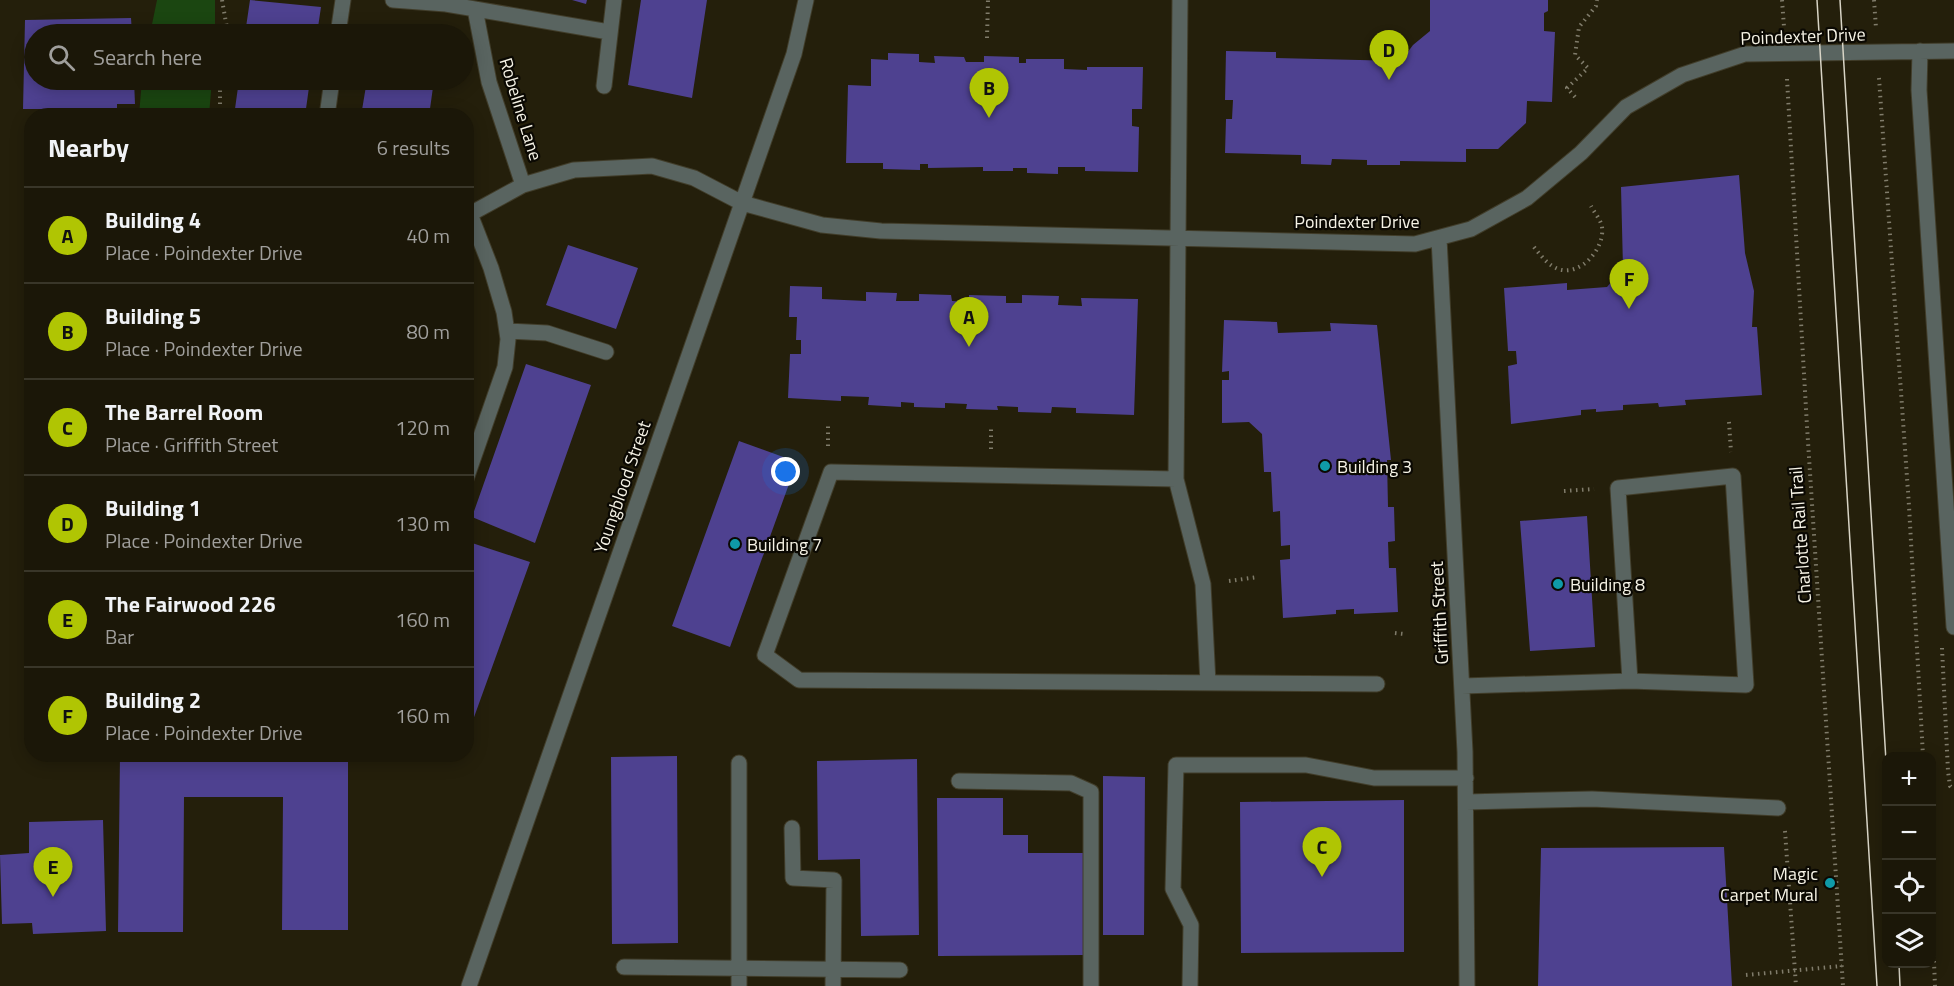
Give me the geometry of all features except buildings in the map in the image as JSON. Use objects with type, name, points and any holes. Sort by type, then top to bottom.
[{"type":"street","points":[[339,24],[343,0]]},
{"type":"street","points":[[393,0],[446,4],[609,32]]},
{"type":"street","points":[[604,86],[614,0]]},
{"type":"street","name":"Youngblood Street","points":[[469,986],[794,54],[806,0]]},
{"type":"street","points":[[1180,0],[1176,479],[1203,584],[1208,683]]},
{"type":"street","name":"Robeline Lane","points":[[475,9],[489,82],[523,185]]},
{"type":"street","points":[[1920,51],[1919,90],[1951,544],[1951,634]]},
{"type":"street","name":"Poindexter Drive","points":[[474,212],[523,185],[574,170],[652,166],[694,178],[742,203],[822,225],[881,231],[1415,244],[1471,229],[1527,198],[1581,153],[1626,107],[1682,75],[1745,54],[1954,51]]},
{"type":"street","points":[[328,108],[331,90]]},
{"type":"street","name":"Poindexter Drive","points":[[474,224],[491,268],[507,331]]},
{"type":"street","name":"Griffith Street","points":[[1439,238],[1466,778],[1467,986]]},
{"type":"street","points":[[474,456],[505,367],[507,331],[547,333],[606,352]]},
{"type":"street","points":[[1176,479],[831,472],[765,655],[799,680],[1377,684]]},
{"type":"street","points":[[1462,686],[1630,681],[1746,684],[1733,476],[1618,488],[1630,681]]},
{"type":"street","points":[[739,763],[740,986]]},
{"type":"street","points":[[1191,986],[1191,925],[1173,889],[1176,765],[1306,765],[1374,778],[1466,778]]},
{"type":"street","points":[[958,782],[1071,783],[1091,792],[1091,986]]},
{"type":"street","points":[[1466,802],[1592,799],[1778,808]]},
{"type":"street","points":[[792,828],[793,878],[834,880],[833,986]]},
{"type":"street","points":[[624,967],[900,970]]},
{"type":"path","points":[[222,0],[226,24]]},
{"type":"path","points":[[987,38],[988,0]]},
{"type":"path","points":[[1575,98],[1567,88],[1588,68],[1575,55],[1580,27],[1596,6],[1597,0]]},
{"type":"path","points":[[1782,0],[1783,9]]},
{"type":"path","points":[[1874,0],[1875,6]]},
{"type":"path","name":"Charlotte Rail Trail","points":[[1787,81],[1843,986]]},
{"type":"path","points":[[1880,87],[1909,506],[1923,752]]},
{"type":"path","points":[[220,90],[220,108]]},
{"type":"path","points":[[1534,247],[1544,260],[1560,270],[1576,268],[1592,258],[1601,242],[1602,226],[1591,206]]},
{"type":"path","points":[[1395,633],[1404,634]]},
{"type":"path","points":[[1951,634],[1941,647],[1948,771],[1950,786],[1954,790]]},
{"type":"path","points":[[1778,808],[1784,819],[1796,986]]},
{"type":"path","points":[[1746,975],[1842,966]]},
{"type":"path","points":[[1934,968],[1935,986]]},
{"type":"green space","points":[[157,0],[215,0],[215,24],[152,24]]},
{"type":"green space","points":[[141,90],[211,90],[210,108],[140,108]]},
{"type":"tram line","points":[[1817,0],[1877,986]]},
{"type":"tram line","points":[[1840,0],[1885,752]]},
{"type":"tram line","points":[[1899,968],[1900,986]]},
{"type":"place","name":"Building 1","points":[[1389,80]]},
{"type":"place","name":"Building 5","points":[[989,118]]},
{"type":"place","name":"Building 2","points":[[1629,309]]},
{"type":"place","name":"Building 4","points":[[969,347]]},
{"type":"place","name":"Building 3","points":[[1325,466]]},
{"type":"place","name":"Building 7","points":[[735,544]]},
{"type":"place","name":"Building 8","points":[[1558,584]]},
{"type":"place","name":"The Barrel Room","points":[[1322,877]]},
{"type":"place","name":"Magic Carpet Mural","points":[[1830,883]]},
{"type":"place","name":"The Fairwood 226","points":[[53,897]]}]
